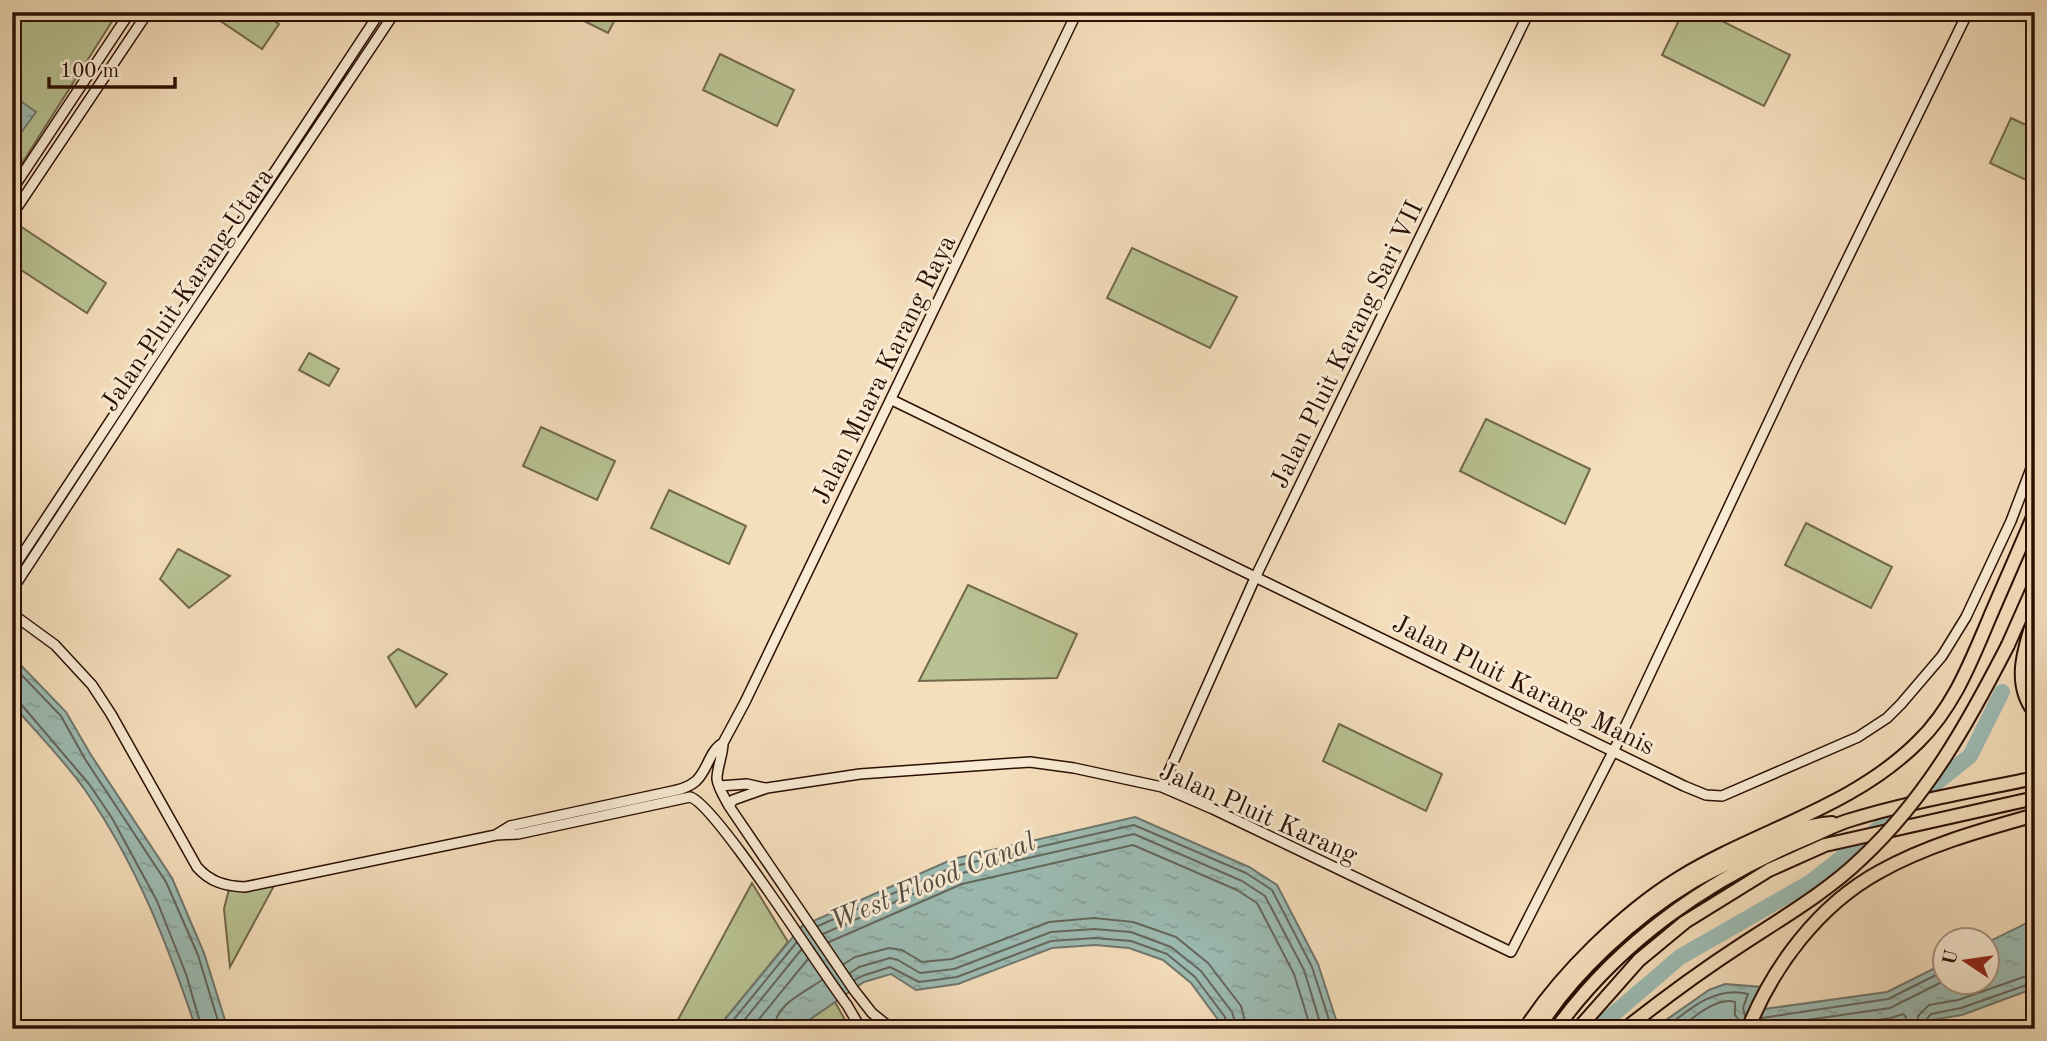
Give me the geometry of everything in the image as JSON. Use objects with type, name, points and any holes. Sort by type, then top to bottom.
[{"type":"highway","points":[[1525,1029],[1539,1007],[1586,954],[1636,909],[1679,878],[1853,790],[1899,760],[1919,741],[1941,716],[1961,683],[2035,512]]},
{"type":"highway","points":[[1625,1029],[1681,985],[1780,920],[1860,860],[1904,815],[1936,774],[1971,717],[2008,645],[2035,584]]},
{"type":"highway","points":[[2035,614],[2021,667],[2021,684],[2035,713]]},
{"type":"highway","points":[[1556,1029],[1588,990],[1626,952],[1701,892],[1733,873],[1842,823],[2035,778]]},
{"type":"highway","points":[[1578,1029],[1639,960],[1685,922],[1769,870],[1836,842],[2035,798]]},
{"type":"highway","points":[[1748,1029],[1772,979],[1811,926],[1857,887],[1878,872],[1949,842],[2035,815]]},
{"type":"highway","points":[[1538,1029],[1574,981],[1654,907],[1690,883],[1764,845],[1814,825],[1842,823]]},
{"type":"street","points":[[12,190],[130,12]]},
{"type":"street","points":[[12,215],[148,12]]},
{"type":"street","name":"Jalan Pluit Karang Utara","points":[[12,570],[380,12]]},
{"type":"street","name":"Jalan Pluit Karang Utara","points":[[12,590],[395,12]]},
{"type":"street","name":"Jalan Muara Karang Raya","points":[[719,786],[717,778],[723,743],[892,400],[1077,12]]},
{"type":"street","name":"Jalan Pluit Karang Sari VII","points":[[1162,787],[1255,578],[1529,12]]},
{"type":"street","points":[[1613,751],[1779,399],[1968,12]]},
{"type":"street","points":[[248,211],[258,218]]},
{"type":"street","name":"Jalan Pluit Karang Manis","points":[[892,400],[1695,791],[1714,797],[1767,778],[1872,729],[1887,719],[1951,642],[1977,597],[2029,478],[2035,458]]},
{"type":"street","points":[[12,608],[15,617],[55,645],[92,685],[197,867],[207,879],[245,887],[496,835],[518,834],[690,797],[700,801],[721,827],[861,1029]]},
{"type":"street","name":"Jalan Muara Karang Raya","points":[[496,835],[510,826],[686,788],[696,781],[716,747],[723,743]]},
{"type":"street","name":"Jalan Pluit Karang","points":[[729,806],[733,800],[767,788],[860,774],[1030,762],[1074,768],[1162,787],[1294,846],[1511,952],[1613,751]]},
{"type":"street","name":"Jalan Pluit Karang","points":[[719,786],[747,784],[767,788]]},
{"type":"street","points":[[719,786],[729,806],[854,990],[872,1013],[891,1029]]},
{"type":"green space","points":[[22,12],[118,12],[12,179],[12,28]]},
{"type":"green space","points":[[207,12],[261,12],[279,24],[262,49]]},
{"type":"green space","points":[[566,12],[619,12],[608,33]]},
{"type":"green space","points":[[1683,12],[1704,12],[1790,55],[1764,106],[1662,55]]},
{"type":"green space","points":[[720,54],[794,90],[777,126],[703,90]]},
{"type":"green space","points":[[2011,118],[2035,129],[2035,184],[1990,163]]},
{"type":"green space","points":[[14,222],[106,283],[87,313],[12,264]]},
{"type":"green space","points":[[1132,248],[1237,297],[1210,348],[1107,298]]},
{"type":"green space","points":[[309,353],[339,369],[329,386],[299,370]]},
{"type":"green space","points":[[1486,419],[1590,469],[1565,524],[1460,471]]},
{"type":"green space","points":[[541,427],[615,461],[597,500],[523,466]]},
{"type":"green space","points":[[669,490],[746,526],[729,564],[651,528]]},
{"type":"green space","points":[[1806,523],[1892,567],[1871,608],[1785,565]]},
{"type":"green space","points":[[178,549],[230,576],[189,608],[160,579]]},
{"type":"green space","points":[[968,585],[1077,634],[1057,678],[919,681]]},
{"type":"green space","points":[[398,649],[447,674],[416,707],[388,657]]},
{"type":"green space","points":[[1339,724],[1442,774],[1426,811],[1323,761]]},
{"type":"green space","points":[[752,883],[788,942],[717,1029],[673,1029]]},
{"type":"green space","points":[[275,884],[230,967],[224,909],[230,885],[244,892]]},
{"type":"green space","points":[[835,1002],[850,1029],[796,1029]]},
{"type":"water","points":[[12,95],[36,112],[12,145]]},
{"type":"water","points":[[12,656],[66,712],[172,878],[204,953],[225,1020],[225,1029],[196,1029],[162,936],[120,846],[77,779],[12,704]]},
{"type":"water","name":"West Flood Canal","points":[[1135,817],[1249,867],[1277,885],[1318,964],[1339,1029],[1222,1029],[1191,983],[1163,960],[1129,948],[1095,945],[1052,948],[958,984],[916,990],[891,974],[864,982],[796,1029],[717,1029],[802,926],[953,859]]},
{"type":"water","points":[[2035,919],[2035,988],[1962,1015],[1932,1020],[1934,1029],[1653,1029],[1709,990],[1725,984],[1762,987],[1750,1011],[1887,992],[1932,970],[1932,996],[2002,996],[2002,935]]},
{"type":"waterway","points":[[1596,1029],[1680,957],[1811,882],[1970,756],[2002,692]]}]
